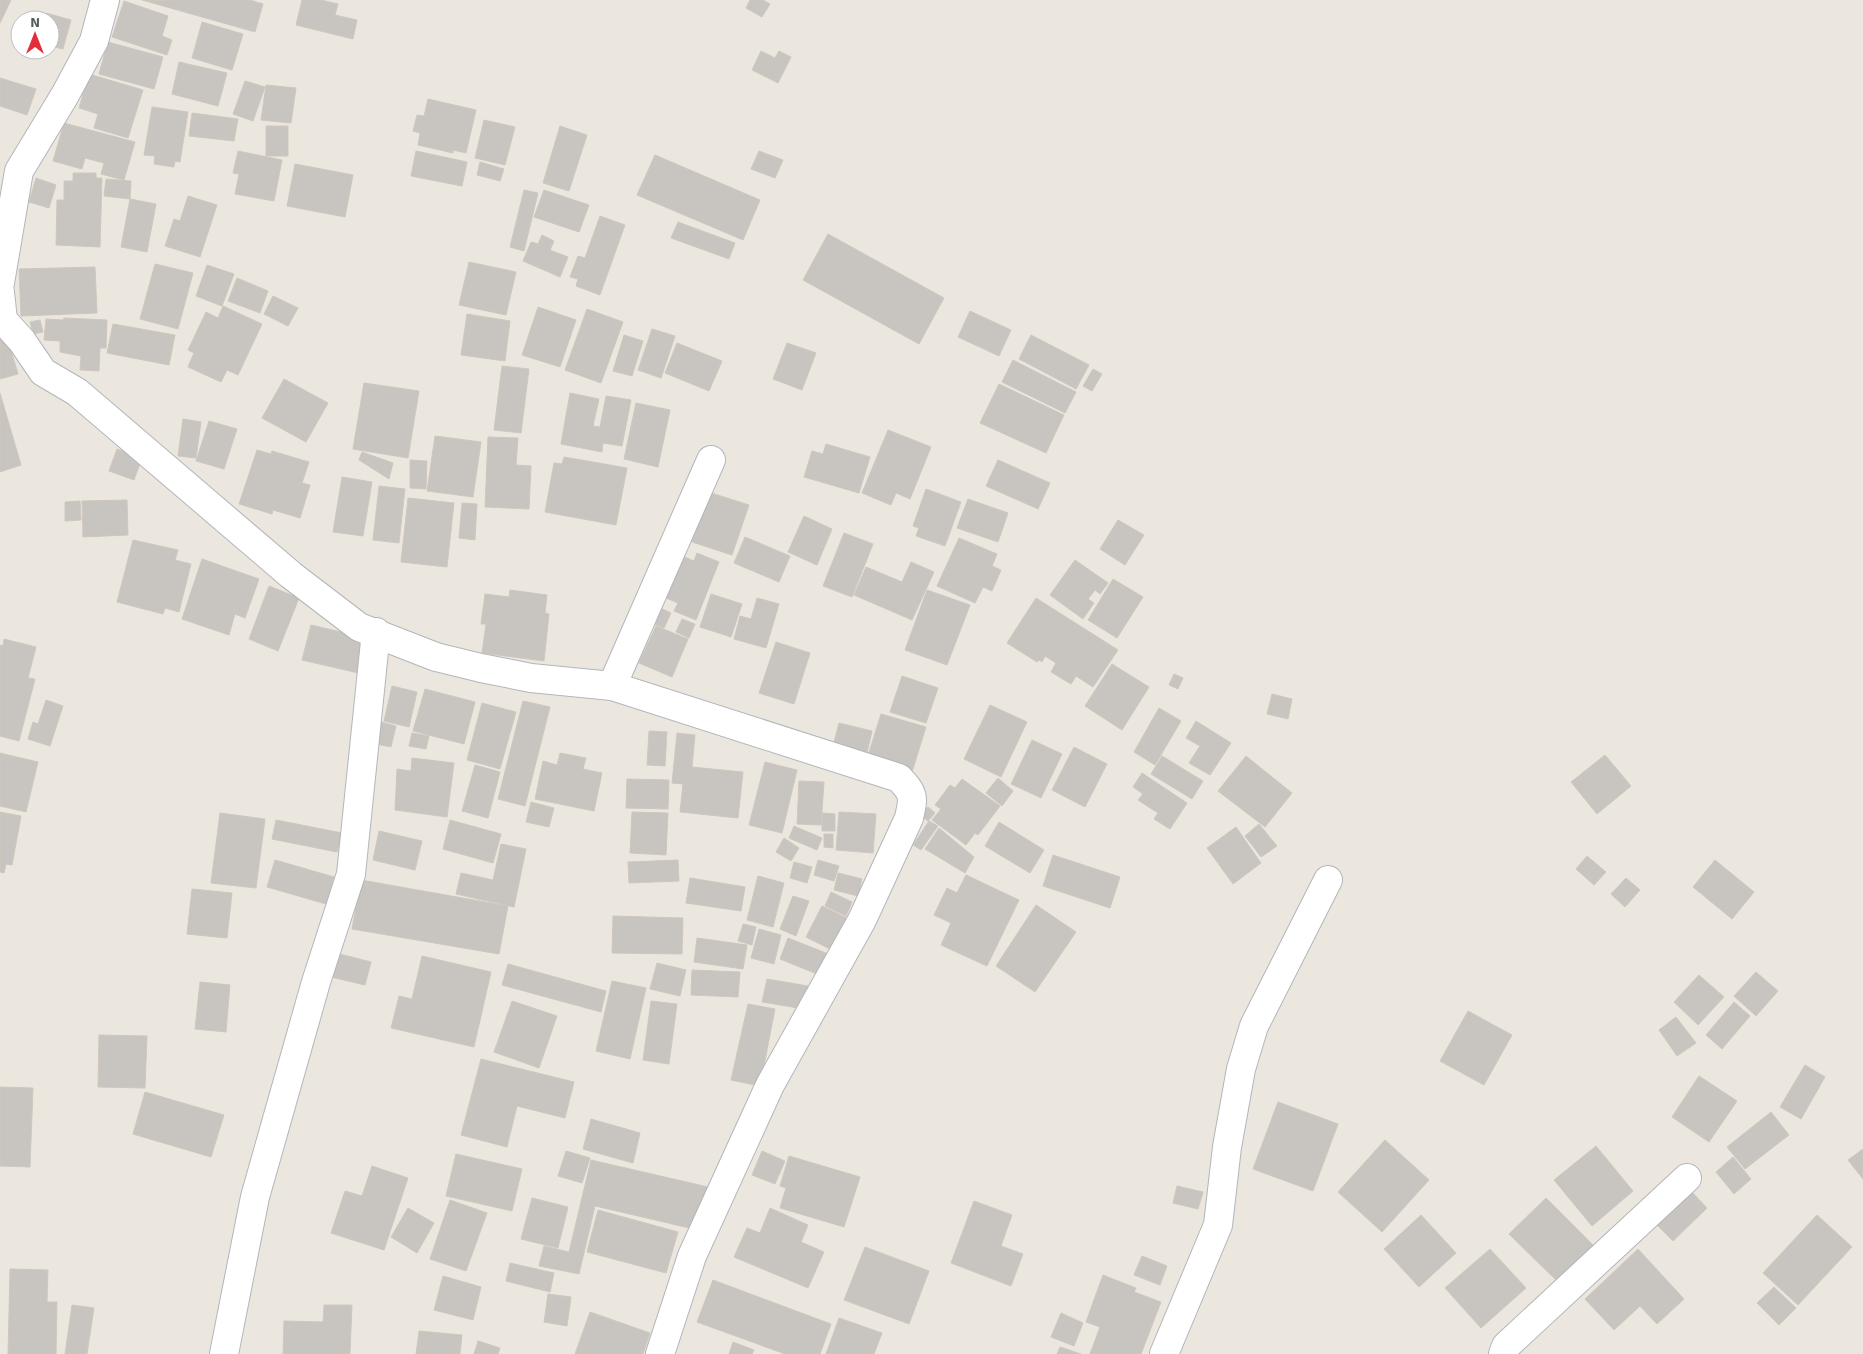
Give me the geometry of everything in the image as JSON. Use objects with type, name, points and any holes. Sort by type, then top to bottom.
[{"type":"street","points":[[0,284],[19,171],[65,95],[94,41],[105,0]]},
{"type":"street","points":[[0,292],[3,320],[22,341],[43,372],[77,392],[291,575],[360,627],[436,657],[481,668],[531,678],[612,686],[899,778],[912,791],[913,800],[909,818],[862,920],[770,1085],[692,1256],[660,1354]]},
{"type":"street","points":[[612,686],[711,460]]},
{"type":"street","points":[[224,1354],[255,1198],[316,982],[351,874],[376,632]]},
{"type":"street","points":[[1164,1354],[1218,1225],[1227,1146],[1241,1069],[1254,1026],[1328,880]]},
{"type":"street","points":[[1503,1354],[1506,1346],[1687,1178]]},
{"type":"building","points":[[0,0],[11,0],[0,23]]},
{"type":"building","points":[[142,0],[250,0],[263,4],[255,32]]},
{"type":"building","points":[[302,0],[321,0],[338,4],[335,15],[357,20],[353,39],[296,25]]},
{"type":"building","points":[[750,0],[763,0],[770,4],[762,17],[746,8]]},
{"type":"building","points":[[124,1],[168,16],[162,36],[172,40],[167,55],[112,37]]},
{"type":"building","points":[[60,17],[71,20],[63,49],[60,48]]},
{"type":"building","points":[[202,22],[243,34],[232,70],[192,58]]},
{"type":"building","points":[[108,42],[163,57],[154,89],[99,74]]},
{"type":"building","points":[[761,51],[775,58],[779,51],[791,57],[778,83],[752,70]]},
{"type":"building","points":[[179,62],[227,73],[218,106],[172,94]]},
{"type":"building","points":[[89,74],[143,90],[128,138],[94,128],[98,114],[79,108]]},
{"type":"building","points":[[0,78],[36,89],[27,115],[0,106]]},
{"type":"building","points":[[245,81],[265,87],[253,121],[233,114]]},
{"type":"building","points":[[266,85],[296,88],[291,123],[261,120]]},
{"type":"building","points":[[428,99],[476,110],[466,153],[453,150],[453,153],[418,145],[420,133],[413,131],[417,115],[424,116]]},
{"type":"building","points":[[152,107],[188,112],[180,162],[175,161],[174,167],[154,164],[155,156],[144,155]]},
{"type":"building","points":[[192,113],[238,119],[234,141],[189,136]]},
{"type":"building","points":[[484,120],[515,127],[505,165],[475,158]]},
{"type":"building","points":[[64,123],[135,142],[124,180],[101,174],[104,163],[85,158],[82,169],[53,161]]},
{"type":"building","points":[[266,126],[288,126],[288,156],[266,156]]},
{"type":"building","points":[[560,126],[587,135],[569,191],[543,183]]},
{"type":"building","points":[[238,151],[282,160],[274,201],[235,194],[239,174],[233,173]]},
{"type":"building","points":[[416,151],[467,162],[462,186],[411,176]]},
{"type":"building","points":[[759,151],[783,160],[775,178],[751,169]]},
{"type":"building","points":[[655,155],[760,200],[743,240],[637,195]]},
{"type":"building","points":[[480,162],[504,169],[500,181],[477,175]]},
{"type":"building","points":[[295,164],[353,175],[345,217],[287,206]]},
{"type":"building","points":[[73,173],[96,173],[96,178],[102,178],[100,247],[56,245],[57,200],[64,200],[64,181],[73,181]]},
{"type":"building","points":[[36,178],[56,185],[49,208],[29,202]]},
{"type":"building","points":[[106,179],[131,181],[130,199],[104,196]]},
{"type":"building","points":[[524,190],[538,193],[524,251],[510,247]]},
{"type":"building","points":[[544,190],[589,205],[579,232],[534,217]]},
{"type":"building","points":[[188,196],[217,205],[200,257],[165,246],[174,219],[180,221]]},
{"type":"building","points":[[130,199],[156,204],[147,252],[121,247]]},
{"type":"building","points":[[600,216],[625,225],[600,295],[576,286],[578,279],[570,277],[578,256],[585,258]]},
{"type":"building","points":[[678,222],[735,243],[729,259],[671,238]]},
{"type":"building","points":[[828,234],[944,298],[919,344],[803,280]]},
{"type":"building","points":[[542,235],[554,241],[550,250],[568,257],[560,277],[523,261],[531,242],[538,244]]},
{"type":"building","points":[[469,262],[516,272],[506,315],[459,305]]},
{"type":"building","points":[[155,264],[193,273],[178,329],[140,319]]},
{"type":"building","points":[[207,265],[234,274],[222,306],[196,296]]},
{"type":"building","points":[[95,267],[97,313],[21,316],[19,269]]},
{"type":"building","points":[[237,278],[268,291],[260,313],[228,301]]},
{"type":"building","points":[[273,296],[298,308],[288,326],[264,314]]},
{"type":"building","points":[[223,306],[262,324],[238,375],[227,370],[221,382],[188,367],[194,353],[188,350],[206,312],[218,318]]},
{"type":"building","points":[[538,307],[576,320],[560,367],[522,355]]},
{"type":"building","points":[[587,309],[623,322],[601,383],[565,370]]},
{"type":"building","points":[[970,311],[1011,330],[999,356],[958,337]]},
{"type":"building","points":[[467,314],[510,321],[505,361],[461,355]]},
{"type":"building","points":[[64,318],[107,320],[106,348],[100,348],[99,371],[80,370],[81,356],[60,352],[60,341],[44,340],[46,319],[63,320]]},
{"type":"building","points":[[40,320],[43,332],[33,334],[30,322]]},
{"type":"building","points":[[113,324],[175,335],[169,365],[107,353]]},
{"type":"building","points":[[652,329],[675,336],[661,378],[638,370]]},
{"type":"building","points":[[624,335],[643,341],[632,376],[613,371]]},
{"type":"building","points":[[1031,335],[1089,365],[1076,389],[1019,359]]},
{"type":"building","points":[[7,337],[18,374],[0,379],[0,339]]},
{"type":"building","points":[[677,343],[722,361],[709,391],[665,373]]},
{"type":"building","points":[[787,343],[816,353],[802,390],[773,379]]},
{"type":"building","points":[[1013,360],[1076,392],[1065,413],[1002,382]]},
{"type":"building","points":[[502,366],[529,369],[521,433],[494,430]]},
{"type":"building","points":[[1093,369],[1102,374],[1092,391],[1083,386]]},
{"type":"building","points":[[284,379],[328,403],[306,442],[262,418]]},
{"type":"building","points":[[364,383],[419,391],[408,458],[353,449]]},
{"type":"building","points":[[999,384],[1064,415],[1046,453],[980,423]]},
{"type":"building","points":[[0,393],[21,465],[0,472]]},
{"type":"building","points":[[570,393],[599,399],[593,426],[600,427],[606,396],[631,400],[622,446],[603,443],[602,452],[561,444]]},
{"type":"building","points":[[636,403],[670,410],[658,467],[624,459]]},
{"type":"building","points":[[183,419],[201,422],[196,458],[178,456]]},
{"type":"building","points":[[209,421],[237,429],[224,469],[196,461]]},
{"type":"building","points":[[888,430],[931,447],[910,499],[896,493],[891,505],[862,493]]},
{"type":"building","points":[[435,436],[481,442],[473,497],[427,491]]},
{"type":"building","points":[[488,437],[518,438],[516,465],[531,466],[529,509],[485,507]]},
{"type":"building","points":[[826,444],[870,457],[859,493],[804,477],[812,451],[823,454]]},
{"type":"building","points":[[117,449],[142,458],[134,480],[109,471]]},
{"type":"building","points":[[257,450],[271,454],[272,451],[309,462],[302,483],[310,485],[300,518],[273,510],[272,514],[239,504]]},
{"type":"building","points":[[362,452],[393,463],[389,479],[359,460]]},
{"type":"building","points":[[564,457],[627,468],[616,525],[545,512],[554,463],[562,464]]},
{"type":"building","points":[[410,460],[427,461],[426,489],[410,488]]},
{"type":"building","points":[[998,460],[1050,483],[1038,509],[986,486]]},
{"type":"building","points":[[342,477],[372,482],[363,536],[333,532]]},
{"type":"building","points":[[379,486],[405,489],[399,543],[373,540]]},
{"type":"building","points":[[926,489],[961,502],[945,546],[916,536],[919,528],[913,526]]},
{"type":"building","points":[[708,492],[749,505],[732,555],[692,542]]},
{"type":"building","points":[[408,498],[454,503],[447,567],[401,562]]},
{"type":"building","points":[[968,499],[1008,513],[998,542],[957,528]]},
{"type":"building","points":[[127,500],[128,535],[83,537],[82,501]]},
{"type":"building","points":[[80,501],[81,520],[65,521],[65,502]]},
{"type":"building","points":[[462,503],[477,504],[475,540],[459,538]]},
{"type":"building","points":[[804,516],[832,529],[817,565],[788,552]]},
{"type":"building","points":[[1118,520],[1144,535],[1125,565],[1100,549]]},
{"type":"building","points":[[844,533],[873,544],[852,597],[823,586]]},
{"type":"building","points":[[745,537],[790,556],[779,582],[734,563]]},
{"type":"building","points":[[959,538],[997,554],[992,566],[1001,570],[992,591],[983,587],[975,603],[937,586]]},
{"type":"building","points":[[133,540],[178,550],[175,560],[191,564],[179,612],[165,608],[163,614],[117,602]]},
{"type":"building","points":[[697,553],[719,562],[696,620],[674,611],[678,603],[661,596],[678,554],[694,561]]},
{"type":"building","points":[[202,559],[259,579],[245,618],[235,614],[229,635],[182,619]]},
{"type":"building","points":[[1075,560],[1108,583],[1100,594],[1095,590],[1088,599],[1094,603],[1083,619],[1050,595]]},
{"type":"building","points":[[911,562],[934,572],[912,620],[854,595],[866,567],[902,582]]},
{"type":"building","points":[[1113,579],[1143,597],[1117,638],[1088,620]]},
{"type":"building","points":[[269,586],[299,598],[278,651],[249,639]]},
{"type":"building","points":[[510,590],[547,595],[545,613],[549,614],[544,661],[482,653],[486,624],[481,624],[485,594],[509,597]]},
{"type":"building","points":[[927,590],[970,605],[947,665],[905,650]]},
{"type":"building","points":[[711,594],[742,604],[731,637],[700,627]]},
{"type":"building","points":[[757,598],[779,604],[766,648],[734,639],[740,616],[751,619]]},
{"type":"building","points":[[1036,598],[1118,650],[1093,687],[1076,676],[1071,684],[1051,672],[1056,663],[1045,656],[1042,662],[1039,660],[1037,662],[1007,643]]},
{"type":"building","points":[[658,607],[671,613],[664,628],[651,623]]},
{"type":"building","points":[[682,619],[695,624],[689,638],[676,632]]},
{"type":"building","points":[[311,625],[371,639],[367,675],[302,660]]},
{"type":"building","points":[[656,626],[688,639],[672,677],[639,663]]},
{"type":"building","points":[[4,639],[36,647],[28,678],[35,679],[19,741],[0,736],[0,645],[3,646]]},
{"type":"building","points":[[776,642],[810,653],[794,704],[759,693]]},
{"type":"building","points":[[1112,664],[1149,687],[1122,730],[1085,706]]},
{"type":"building","points":[[1174,674],[1183,678],[1178,689],[1169,685]]},
{"type":"building","points":[[902,676],[938,688],[926,723],[890,712]]},
{"type":"building","points":[[392,686],[417,692],[409,727],[384,721]]},
{"type":"building","points":[[425,689],[475,702],[464,744],[413,731]]},
{"type":"building","points":[[1272,694],[1292,699],[1288,719],[1267,714]]},
{"type":"building","points":[[46,700],[63,706],[50,746],[28,739],[33,722],[38,724]]},
{"type":"building","points":[[523,701],[550,707],[525,806],[498,799]]},
{"type":"building","points":[[482,703],[516,712],[500,769],[467,760]]},
{"type":"building","points":[[990,705],[1027,722],[1001,777],[964,759]]},
{"type":"building","points":[[1159,708],[1181,721],[1155,765],[1134,752]]},
{"type":"building","points":[[881,714],[926,727],[912,772],[867,759]]},
{"type":"building","points":[[1196,721],[1231,743],[1210,775],[1189,763],[1200,746],[1186,738]]},
{"type":"building","points":[[381,722],[396,726],[391,747],[376,744]]},
{"type":"building","points":[[839,723],[872,731],[867,753],[833,746]]},
{"type":"building","points":[[649,731],[667,732],[665,766],[647,765]]},
{"type":"building","points":[[412,733],[429,736],[426,749],[409,746]]},
{"type":"building","points":[[677,733],[695,735],[692,767],[743,772],[738,818],[680,812],[683,784],[672,783]]},
{"type":"building","points":[[1032,740],[1062,754],[1041,798],[1011,784]]},
{"type":"building","points":[[1074,747],[1107,764],[1085,807],[1052,790]]},
{"type":"building","points":[[0,753],[38,762],[26,812],[0,806]]},
{"type":"building","points":[[560,753],[586,758],[583,769],[602,773],[594,811],[535,799],[543,761],[557,765]]},
{"type":"building","points":[[1605,755],[1631,786],[1597,814],[1571,782]]},
{"type":"building","points":[[1162,756],[1203,781],[1192,799],[1151,774]]},
{"type":"building","points":[[1246,756],[1292,793],[1265,827],[1218,791]]},
{"type":"building","points":[[412,758],[454,763],[447,817],[395,810],[397,769],[411,771]]},
{"type":"building","points":[[765,762],[797,770],[782,833],[749,825]]},
{"type":"building","points":[[475,765],[500,772],[488,818],[462,811]]},
{"type":"building","points":[[1142,773],[1187,803],[1170,829],[1154,819],[1158,813],[1138,800],[1143,794],[1133,787]]},
{"type":"building","points":[[998,778],[1013,791],[1002,806],[986,793]]},
{"type":"building","points":[[627,779],[669,780],[668,809],[626,808]]},
{"type":"building","points":[[962,779],[1000,806],[978,835],[975,833],[966,845],[932,820],[941,809],[935,805],[950,785],[955,788]]},
{"type":"building","points":[[799,781],[824,782],[821,825],[797,824]]},
{"type":"building","points":[[531,802],[554,808],[549,827],[526,822]]},
{"type":"building","points":[[928,807],[935,813],[928,821],[920,815]]},
{"type":"building","points":[[0,812],[21,816],[12,865],[6,864],[4,873],[0,872]]},
{"type":"building","points":[[632,812],[668,813],[666,855],[630,853]]},
{"type":"building","points":[[839,812],[876,814],[873,853],[836,850]]},
{"type":"building","points":[[220,813],[265,819],[256,888],[211,883]]},
{"type":"building","points":[[822,813],[835,814],[835,831],[822,831]]},
{"type":"building","points":[[276,820],[342,833],[337,852],[272,839]]},
{"type":"building","points":[[450,820],[501,834],[493,863],[443,849]]},
{"type":"building","points":[[929,821],[938,826],[921,850],[913,845]]},
{"type":"building","points":[[999,822],[1044,850],[1030,873],[985,846]]},
{"type":"building","points":[[1259,824],[1277,846],[1261,857],[1245,836]]},
{"type":"building","points":[[794,826],[822,838],[817,850],[789,838]]},
{"type":"building","points":[[1236,827],[1261,863],[1233,884],[1207,848]]},
{"type":"building","points":[[939,828],[974,857],[965,873],[925,849]]},
{"type":"building","points":[[379,831],[422,841],[415,870],[373,860]]},
{"type":"building","points":[[824,834],[833,834],[833,848],[824,847]]},
{"type":"building","points":[[784,838],[799,848],[791,861],[776,852]]},
{"type":"building","points":[[501,844],[526,849],[514,907],[456,894],[461,873],[493,880]]},
{"type":"building","points":[[1053,855],[1120,877],[1110,908],[1043,886]]},
{"type":"building","points":[[1587,856],[1606,872],[1594,885],[1576,869]]},
{"type":"building","points":[[275,860],[334,877],[326,904],[267,887]]},
{"type":"building","points":[[678,860],[679,881],[629,883],[628,862]]},
{"type":"building","points":[[818,860],[839,866],[834,881],[814,875]]},
{"type":"building","points":[[1715,860],[1754,892],[1732,919],[1693,887]]},
{"type":"building","points":[[794,862],[812,867],[807,883],[790,878]]},
{"type":"building","points":[[838,873],[862,879],[858,896],[834,890]]},
{"type":"building","points":[[966,875],[1019,900],[987,966],[941,945],[951,923],[934,915],[947,888],[957,893]]},
{"type":"building","points":[[758,876],[784,883],[773,927],[747,920]]},
{"type":"building","points":[[690,878],[745,887],[741,911],[686,903]]},
{"type":"building","points":[[1626,878],[1640,890],[1625,907],[1611,894]]},
{"type":"building","points":[[361,880],[508,906],[499,954],[352,929]]},
{"type":"building","points":[[192,889],[232,893],[227,938],[187,934]]},
{"type":"building","points":[[831,892],[852,902],[846,916],[825,906]]},
{"type":"building","points":[[793,896],[809,901],[796,936],[780,929]]},
{"type":"building","points":[[1036,905],[1076,932],[1035,992],[996,966]]},
{"type":"building","points":[[822,906],[847,918],[830,949],[806,937]]},
{"type":"building","points":[[613,916],[683,918],[682,954],[612,953]]},
{"type":"building","points":[[743,924],[756,927],[752,945],[738,941]]},
{"type":"building","points":[[759,929],[781,935],[774,964],[751,958]]},
{"type":"building","points":[[697,938],[747,945],[743,969],[694,962]]},
{"type":"building","points":[[788,938],[826,953],[817,974],[780,959]]},
{"type":"building","points":[[336,953],[371,962],[365,985],[331,977]]},
{"type":"building","points":[[422,956],[491,972],[474,1047],[391,1028],[399,996],[412,999]]},
{"type":"building","points":[[657,963],[686,970],[680,996],[650,989]]},
{"type":"building","points":[[508,964],[606,991],[601,1012],[502,985]]},
{"type":"building","points":[[692,970],[740,972],[738,997],[691,995]]},
{"type":"building","points":[[1756,972],[1778,991],[1756,1016],[1734,996]]},
{"type":"building","points":[[1699,975],[1724,997],[1698,1025],[1674,1002]]},
{"type":"building","points":[[767,979],[808,986],[804,1009],[762,1002]]},
{"type":"building","points":[[612,981],[646,988],[630,1059],[596,1051]]},
{"type":"building","points":[[200,982],[230,985],[226,1032],[195,1029]]},
{"type":"building","points":[[512,1001],[557,1016],[539,1068],[494,1052]]},
{"type":"building","points":[[651,1001],[677,1004],[669,1064],[643,1060]]},
{"type":"building","points":[[1734,1002],[1750,1016],[1722,1049],[1706,1035]]},
{"type":"building","points":[[748,1004],[775,1009],[760,1086],[731,1080]]},
{"type":"building","points":[[1468,1011],[1512,1035],[1484,1085],[1440,1061]]},
{"type":"building","points":[[1676,1017],[1696,1043],[1677,1056],[1659,1030]]},
{"type":"building","points":[[99,1035],[147,1036],[145,1088],[98,1087]]},
{"type":"building","points":[[481,1059],[574,1082],[565,1118],[517,1106],[507,1147],[461,1135]]},
{"type":"building","points":[[1805,1065],[1825,1077],[1801,1119],[1780,1107]]},
{"type":"building","points":[[1699,1076],[1737,1101],[1709,1142],[1672,1117]]},
{"type":"building","points":[[0,1087],[33,1088],[30,1167],[0,1166]]},
{"type":"building","points":[[145,1092],[224,1115],[211,1157],[133,1134]]},
{"type":"building","points":[[1278,1102],[1338,1124],[1313,1191],[1253,1169]]},
{"type":"building","points":[[1771,1112],[1789,1135],[1745,1169],[1727,1147]]},
{"type":"building","points":[[591,1119],[640,1133],[633,1163],[583,1149]]},
{"type":"building","points":[[1385,1140],[1429,1180],[1382,1232],[1338,1192]]},
{"type":"building","points":[[1596,1146],[1633,1191],[1592,1226],[1554,1180]]},
{"type":"building","points":[[1863,1149],[1863,1179],[1848,1160]]},
{"type":"building","points":[[566,1151],[590,1158],[582,1183],[558,1176]]},
{"type":"building","points":[[762,1151],[785,1161],[775,1184],[752,1175]]},
{"type":"building","points":[[456,1154],[522,1169],[512,1211],[446,1196]]},
{"type":"building","points":[[789,1156],[860,1177],[844,1227],[780,1208],[786,1188],[780,1186]]},
{"type":"building","points":[[1733,1157],[1751,1179],[1734,1194],[1716,1172]]},
{"type":"building","points":[[591,1160],[708,1187],[698,1230],[595,1206],[579,1274],[539,1266],[544,1246],[569,1252]]},
{"type":"building","points":[[372,1166],[408,1178],[384,1250],[331,1233],[345,1191],[362,1196]]},
{"type":"building","points":[[1177,1186],[1203,1192],[1198,1209],[1173,1203]]},
{"type":"building","points":[[1691,1191],[1707,1208],[1673,1241],[1656,1224]]},
{"type":"building","points":[[532,1198],[568,1207],[558,1248],[521,1239]]},
{"type":"building","points":[[1546,1198],[1595,1247],[1559,1283],[1509,1234]]},
{"type":"building","points":[[450,1200],[487,1213],[466,1271],[430,1259]]},
{"type":"building","points":[[974,1201],[1012,1215],[1001,1246],[1023,1254],[1011,1286],[951,1263]]},
{"type":"building","points":[[408,1208],[434,1223],[417,1253],[391,1237]]},
{"type":"building","points":[[770,1208],[808,1225],[801,1242],[824,1252],[808,1288],[734,1257],[747,1228],[760,1233]]},
{"type":"building","points":[[598,1210],[678,1232],[666,1273],[587,1252]]},
{"type":"building","points":[[1421,1215],[1456,1253],[1419,1287],[1384,1249]]},
{"type":"building","points":[[1817,1215],[1852,1247],[1798,1305],[1763,1273]]},
{"type":"building","points":[[865,1247],[929,1271],[909,1324],[844,1300]]},
{"type":"building","points":[[1490,1249],[1526,1288],[1481,1328],[1445,1288]]},
{"type":"building","points":[[1638,1249],[1684,1299],[1657,1324],[1640,1306],[1614,1330],[1585,1299]]},
{"type":"building","points":[[1142,1256],[1167,1266],[1160,1285],[1134,1275]]},
{"type":"building","points":[[510,1263],[554,1273],[550,1292],[506,1281]]},
{"type":"building","points":[[10,1269],[48,1270],[47,1302],[57,1302],[56,1354],[8,1354]]},
{"type":"building","points":[[1103,1275],[1136,1288],[1134,1292],[1161,1302],[1141,1354],[1090,1354],[1100,1327],[1086,1322]]},
{"type":"building","points":[[443,1276],[481,1287],[473,1320],[434,1310]]},
{"type":"building","points":[[713,1280],[831,1324],[820,1354],[785,1354],[697,1322]]},
{"type":"building","points":[[1774,1287],[1796,1308],[1779,1325],[1757,1303]]},
{"type":"building","points":[[548,1294],[571,1297],[567,1326],[544,1322]]},
{"type":"building","points":[[72,1305],[94,1308],[87,1354],[65,1354]]},
{"type":"building","points":[[324,1305],[352,1305],[350,1354],[283,1354],[284,1321],[323,1322]]},
{"type":"building","points":[[590,1312],[650,1333],[643,1354],[575,1354]]},
{"type":"building","points":[[1061,1313],[1083,1323],[1074,1346],[1051,1337]]},
{"type":"building","points":[[839,1318],[882,1333],[874,1354],[826,1354]]},
{"type":"building","points":[[419,1331],[462,1335],[460,1354],[416,1354]]},
{"type":"building","points":[[478,1341],[500,1348],[498,1354],[474,1354]]},
{"type":"building","points":[[733,1342],[754,1350],[752,1354],[729,1354]]},
{"type":"building","points":[[1060,1347],[1081,1354],[1057,1354]]}]
